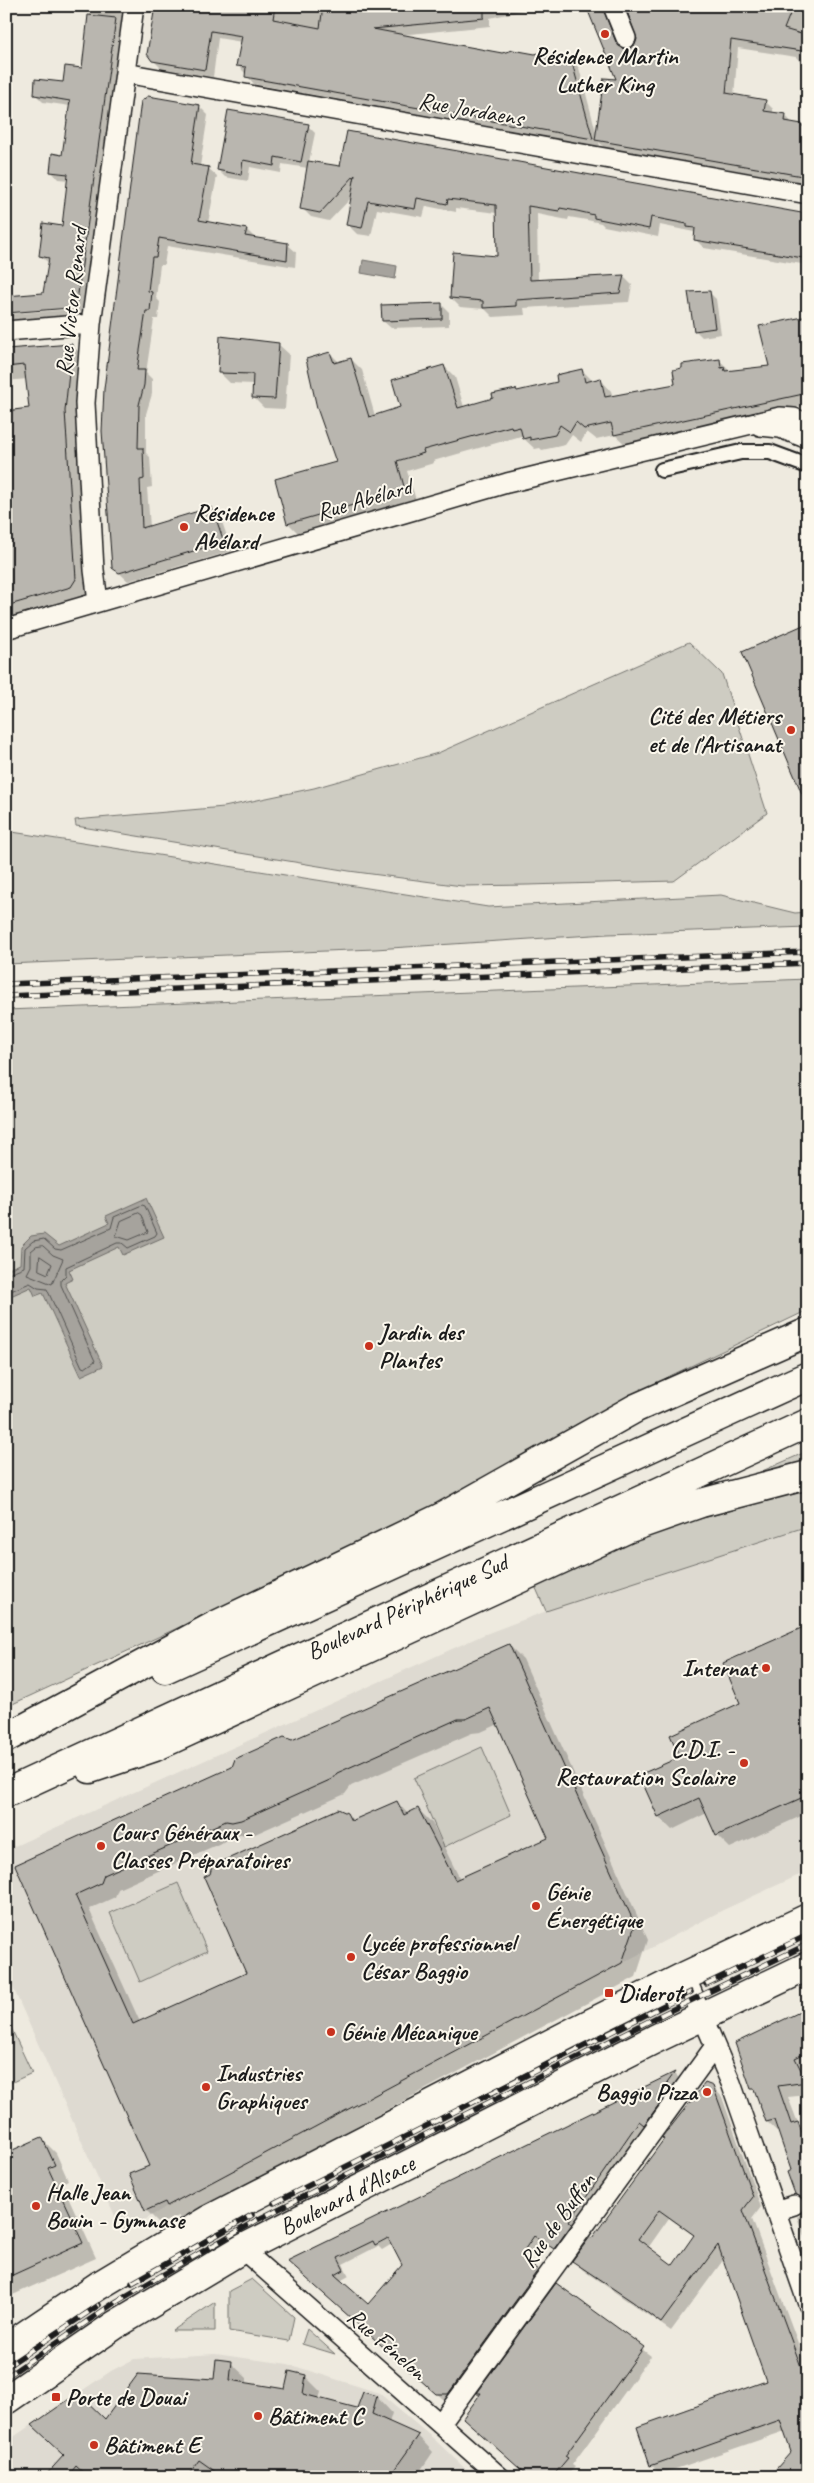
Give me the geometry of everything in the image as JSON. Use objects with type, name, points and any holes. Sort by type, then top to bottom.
[{"type":"main road","points":[[6,1739],[214,1626],[442,1517],[636,1408],[808,1332]]},
{"type":"main road","name":"Boulevard Périphérique Sud","points":[[6,1739],[197,1656],[808,1376]]},
{"type":"main road","name":"Boulevard Périphérique Sud","points":[[9,1792],[808,1424]]},
{"type":"main road","points":[[9,1792],[145,1752],[627,1529],[680,1510],[808,1475]]},
{"type":"main road","name":"Boulevard d'Alsace","points":[[6,2348],[105,2282],[208,2220],[684,1976],[808,1918]]},
{"type":"main road","name":"Boulevard d'Alsace","points":[[6,2400],[115,2325],[242,2250],[702,2017],[808,1966]]},
{"type":"street","name":"Rue Victor Renard","points":[[98,602],[85,421],[91,324],[134,6]]},
{"type":"street","points":[[613,6],[626,38]]},
{"type":"street","name":"Rue Jordaens","points":[[125,73],[808,194]]},
{"type":"street","points":[[6,331],[91,324]]},
{"type":"street","name":"Rue Abélard","points":[[6,629],[506,483],[739,429],[780,417],[794,418],[808,424]]},
{"type":"street","name":"Rue Abélard","points":[[739,429],[772,426],[808,439]]},
{"type":"street","points":[[662,470],[741,452],[770,452],[808,466]]},
{"type":"street","points":[[684,1976],[731,2083],[808,2304]]},
{"type":"street","name":"Rue de Buffon","points":[[440,2424],[715,2046]]},
{"type":"street","points":[[775,2211],[794,2205]]},
{"type":"street","name":"Rue Fénelon","points":[[242,2250],[500,2477]]},
{"type":"shaded area","points":[[689,642],[722,674],[767,813],[674,881],[462,886],[349,871],[76,826],[75,820],[224,807],[314,788],[438,753]]},
{"type":"shaded area","points":[[6,831],[488,907],[721,895],[795,913],[808,912],[808,927],[608,934],[375,949],[6,964]]},
{"type":"shaded area","name":"Jardin des Plantes","points":[[808,979],[808,1310],[672,1375],[412,1520],[6,1707],[6,1010]]},
{"type":"shaded area","points":[[808,1451],[808,1465],[719,1490]]},
{"type":"shaded area","points":[[808,1489],[808,1526],[546,1611],[535,1586],[622,1546],[671,1527]]},
{"type":"shaded area","points":[[808,1526],[808,1871],[723,1910],[501,2027],[167,2206],[123,2234],[6,1972],[6,1850],[483,1635],[568,1603]]},
{"type":"shaded area","points":[[482,1747],[511,1815],[444,1847],[414,1778]]},
{"type":"shaded area","points":[[178,1883],[207,1951],[140,1982],[110,1913]]},
{"type":"shaded area","points":[[6,2017],[32,2073],[6,2085]]},
{"type":"shaded area","points":[[252,2279],[294,2317],[289,2341],[229,2331],[229,2291]]},
{"type":"shaded area","points":[[215,2302],[215,2331],[172,2331]]},
{"type":"shaded area","points":[[307,2329],[335,2354],[302,2344]]},
{"type":"shaded area","points":[[215,2354],[288,2364],[379,2393],[434,2439],[474,2477],[6,2477],[6,2442],[111,2371],[134,2359]]},
{"type":"water","points":[[363,260],[397,266],[395,279],[361,273]]},
{"type":"water","points":[[146,1198],[164,1237],[123,1255],[119,1247],[69,1270],[73,1279],[65,1283],[103,1366],[81,1376],[43,1293],[35,1296],[31,1287],[6,1298],[6,1270],[20,1264],[21,1246],[31,1236],[44,1234],[59,1246],[109,1223],[106,1216]]},
{"type":"building","points":[[155,6],[275,6],[273,19],[320,28],[323,6],[484,6],[484,18],[373,29],[502,53],[513,50],[535,54],[543,52],[544,55],[571,59],[593,139],[245,77],[246,67],[236,66],[242,36],[211,31],[205,70],[152,61],[147,54]]},
{"type":"building","points":[[586,6],[602,6],[616,42],[625,49],[635,45],[637,39],[625,6],[790,6],[787,13],[790,14],[784,29],[808,36],[808,52],[731,40],[726,93],[766,100],[764,111],[786,114],[785,121],[808,127],[808,177],[595,140],[604,78],[616,79]]},
{"type":"building","points":[[88,15],[116,18],[77,301],[70,308],[6,313],[6,296],[43,293],[49,258],[39,256],[43,223],[62,226],[68,174],[50,172],[52,153],[62,155],[70,101],[34,95],[35,79],[63,82],[65,66],[82,68]]},
{"type":"building","points":[[148,96],[200,105],[191,164],[209,167],[199,220],[247,229],[245,236],[288,243],[287,260],[159,238],[156,257],[152,257],[148,291],[152,292],[150,311],[146,311],[137,370],[145,370],[144,385],[139,405],[138,448],[143,448],[144,479],[140,480],[142,528],[212,507],[224,542],[119,573],[112,568],[102,431],[104,389],[141,101]]},
{"type":"building","points":[[228,110],[309,124],[301,162],[275,157],[274,166],[243,160],[241,175],[217,170]]},
{"type":"building","points":[[347,131],[807,214],[803,258],[694,240],[695,228],[687,227],[687,224],[651,217],[649,229],[594,218],[594,215],[577,211],[560,208],[559,211],[528,206],[530,280],[624,275],[620,293],[516,300],[516,306],[483,308],[483,301],[450,298],[453,252],[497,256],[496,205],[448,199],[447,204],[417,198],[415,209],[368,201],[362,228],[346,225],[355,175],[320,213],[300,209],[308,161],[340,166]]},
{"type":"building","points":[[710,291],[715,328],[694,331],[688,292]]},
{"type":"building","points":[[442,303],[442,319],[382,321],[381,305]]},
{"type":"building","points":[[808,316],[808,393],[614,435],[611,423],[584,429],[576,422],[570,432],[560,425],[555,435],[530,440],[530,437],[523,439],[520,427],[512,429],[511,426],[423,450],[424,453],[397,461],[405,490],[287,524],[275,479],[336,462],[317,408],[306,359],[330,352],[334,363],[351,358],[369,417],[400,407],[392,380],[444,365],[458,408],[493,398],[492,394],[516,389],[517,391],[557,382],[556,375],[582,369],[585,382],[601,378],[605,397],[675,384],[673,370],[682,368],[682,364],[720,359],[721,368],[724,367],[725,371],[769,366],[759,326]]},
{"type":"building","points":[[220,336],[279,343],[275,399],[252,398],[253,374],[218,373]]},
{"type":"building","points":[[72,344],[65,411],[76,579],[71,587],[6,606],[6,411],[29,408],[24,365],[6,367],[6,349]]},
{"type":"building","name":"Cité des Métiers et de l'Artisanat","points":[[808,623],[808,808],[742,652]]},
{"type":"building","name":"C.D.I. - Restauration Scolaire","points":[[808,1625],[808,1795],[716,1836],[699,1798],[658,1817],[639,1775],[680,1757],[670,1735],[740,1703],[723,1663]]},
{"type":"building","points":[[509,1644],[635,1925],[622,1963],[167,2206],[165,2202],[145,2211],[129,2174],[149,2166],[15,1865],[232,1767],[235,1759],[284,1737],[292,1740]],"holes":[[[490,1708],[548,1838],[455,1880],[418,1808],[404,1815],[397,1801],[351,1821],[347,1813],[338,1809],[212,1866],[210,1874],[204,1877],[246,1973],[133,2024],[75,1895],[101,1883],[104,1875],[226,1821],[241,1820],[332,1779],[337,1773],[458,1719],[466,1719]]]},
{"type":"building","points":[[808,2008],[808,2052],[795,2058],[807,2082],[778,2086],[791,2124],[798,2122],[808,2150],[806,2223],[802,2213],[805,2201],[795,2194],[787,2172],[791,2170],[774,2120],[766,2122],[754,2089],[751,2089],[735,2043]]},
{"type":"building","points":[[675,2072],[658,2096],[663,2099],[644,2125],[639,2121],[569,2222],[572,2224],[554,2249],[534,2236],[520,2256],[538,2270],[448,2394],[436,2394],[287,2261]],"holes":[[[388,2238],[402,2265],[368,2304],[335,2275],[344,2270],[338,2258],[373,2241],[375,2245]]]},
{"type":"building","points":[[705,2083],[713,2086],[753,2197],[743,2210],[803,2372],[808,2370],[808,2477],[769,2477],[791,2452],[780,2420],[650,2466],[637,2427],[766,2381],[718,2245],[661,2323],[572,2261],[590,2237],[592,2238],[664,2139],[662,2138]],"holes":[[[659,2210],[694,2235],[673,2265],[638,2239]]]},
{"type":"building","name":"Halle Jean Bouin - Gymnase","points":[[42,2137],[55,2165],[48,2168],[83,2243],[6,2278],[6,2153]]},
{"type":"building","points":[[556,2283],[644,2347],[565,2456],[568,2458],[552,2477],[529,2477],[463,2418],[481,2393],[476,2393]]},
{"type":"building","name":"Bâtiment C","points":[[216,2359],[232,2361],[230,2380],[285,2389],[289,2371],[306,2375],[303,2394],[357,2408],[363,2392],[377,2396],[372,2414],[419,2435],[389,2477],[223,2477],[199,2460],[187,2477],[88,2477],[76,2466],[67,2477],[44,2477],[64,2455],[32,2425],[78,2393],[105,2419],[138,2374],[214,2379]]},
{"type":"tunnel","points":[[794,2205],[808,2201]]},
{"type":"railway","points":[[6,984],[808,952]]},
{"type":"railway","points":[[6,996],[808,963]]},
{"type":"railway","points":[[706,1984],[808,1935]]},
{"type":"railway","points":[[6,2377],[114,2303],[257,2220],[665,2013],[808,1944]]},
{"type":"railway","points":[[274,2203],[691,1992]]},
{"type":"railway","points":[[132,2283],[252,2215]]},
{"type":"railway","points":[[6,2367],[99,2305]]},
{"type":"place","name":"Résidence Martin Luther King","points":[[605,34]]},
{"type":"place","name":"Résidence Abélard","points":[[184,527]]},
{"type":"place","name":"Cité des Métiers et de l'Artisanat","points":[[791,730]]},
{"type":"place","name":"Jardin des Plantes","points":[[369,1346]]},
{"type":"place","name":"Internat","points":[[766,1668]]},
{"type":"place","name":"C.D.I. - Restauration Scolaire","points":[[744,1763]]},
{"type":"place","name":"Cours Généraux - Classes Préparatoires","points":[[101,1846]]},
{"type":"place","name":"Génie Énergétique","points":[[536,1906]]},
{"type":"place","name":"Lycée professionnel César Baggio","points":[[351,1957]]},
{"type":"place","name":"Diderot","points":[[609,1993]]},
{"type":"place","name":"Génie Mécanique","points":[[331,2032]]},
{"type":"place","name":"Industries Graphiques","points":[[206,2087]]},
{"type":"place","name":"Baggio Pizza","points":[[707,2092]]},
{"type":"place","name":"Halle Jean Bouin - Gymnase","points":[[36,2206]]},
{"type":"place","name":"Porte de Douai","points":[[56,2397]]},
{"type":"place","name":"Bâtiment C","points":[[258,2416]]},
{"type":"place","name":"Bâtiment E","points":[[94,2445]]}]
